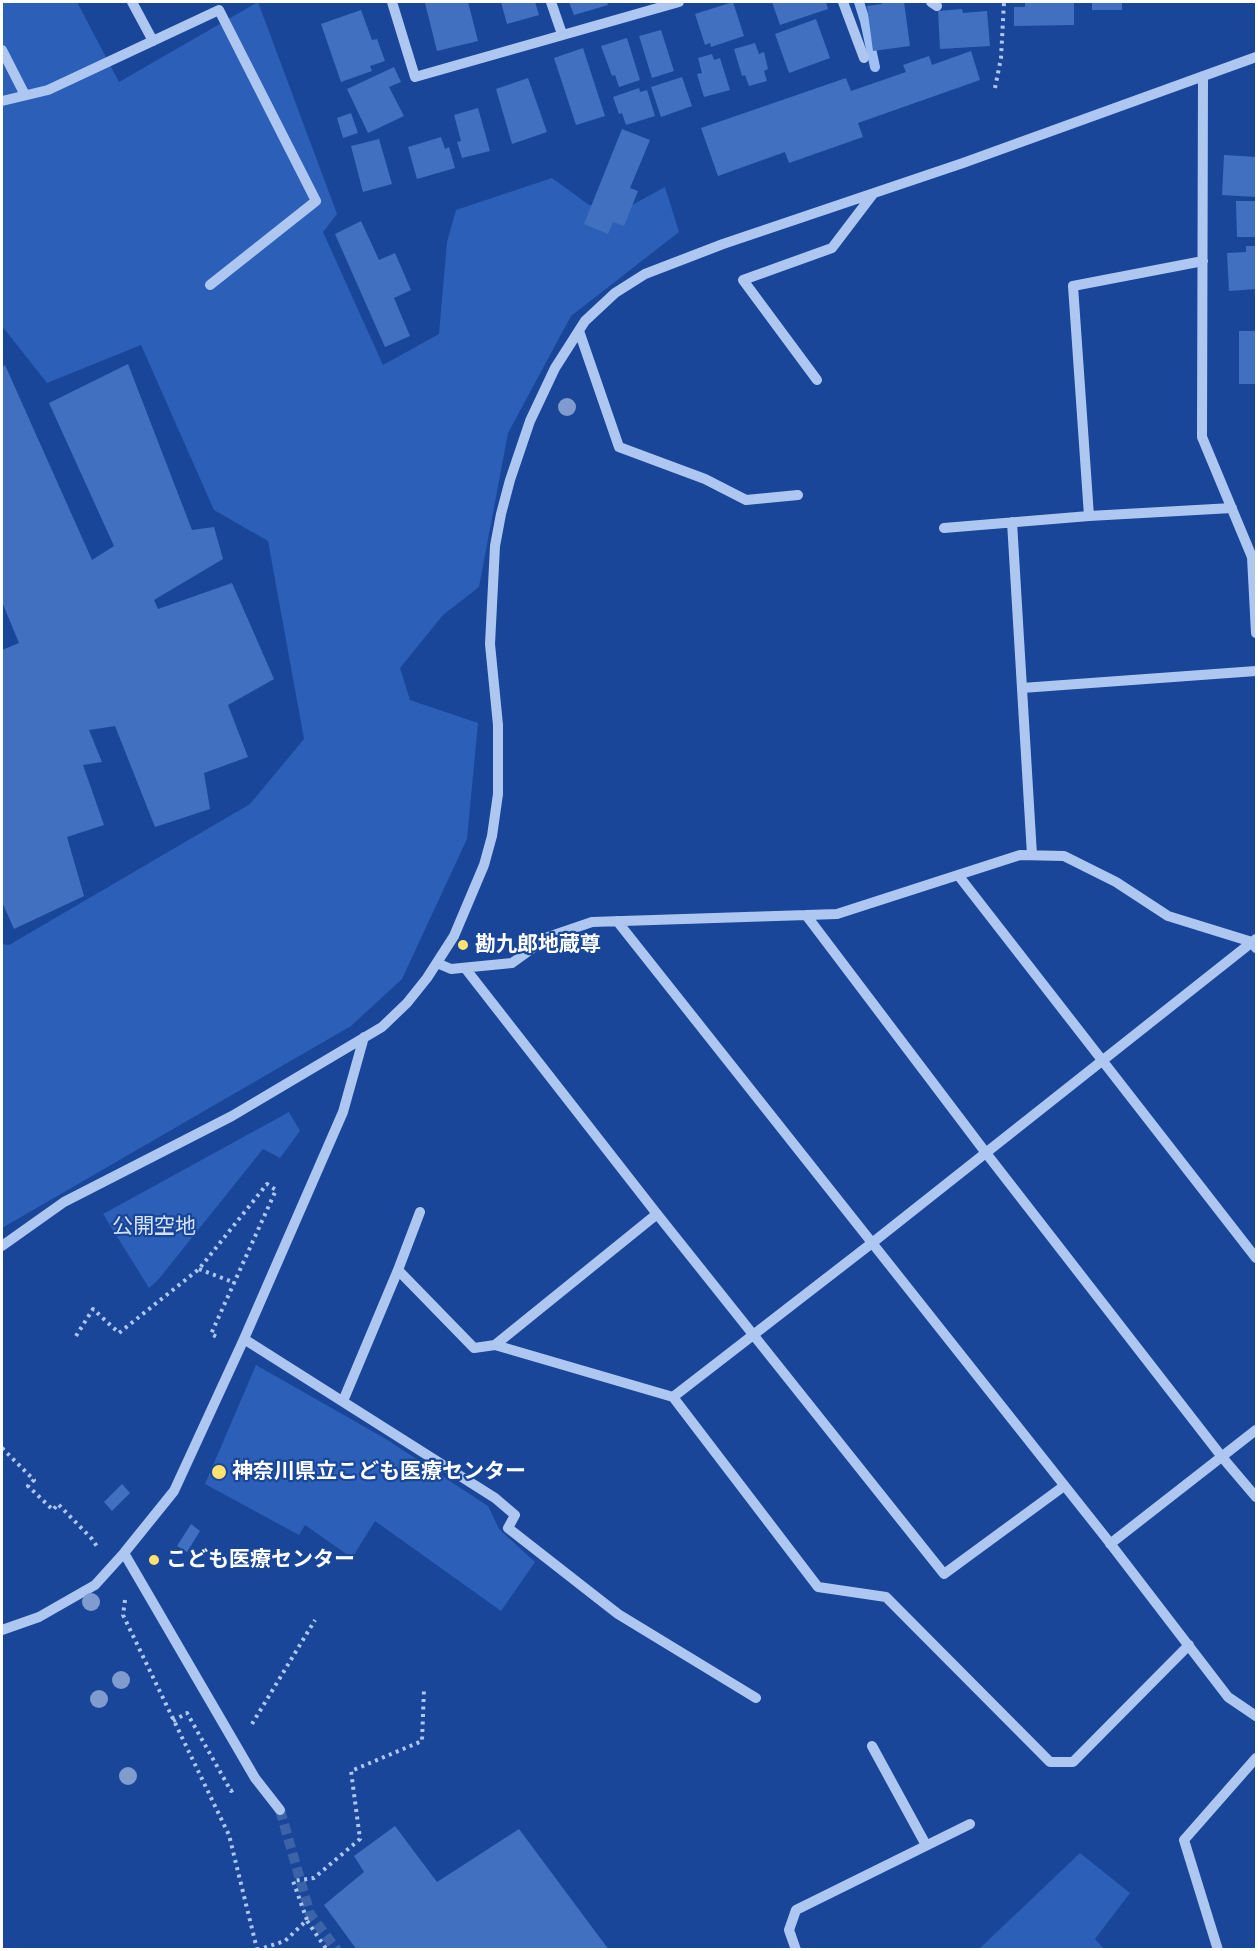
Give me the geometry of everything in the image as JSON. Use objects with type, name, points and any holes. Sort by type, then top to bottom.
[{"type":"street","points":[[132,2],[153,41]]},
{"type":"street","points":[[392,2],[415,77],[679,2]]},
{"type":"street","points":[[552,2],[562,34]]},
{"type":"street","points":[[843,2],[864,58]]},
{"type":"street","points":[[2,101],[48,90],[219,10],[316,201],[210,285]]},
{"type":"street","points":[[2,50],[26,95]]},
{"type":"street","points":[[2,1246],[63,1202],[232,1116],[382,1027],[407,1003],[437,963],[454,936],[484,865],[492,836],[498,794],[498,725],[490,644],[495,546],[501,514],[530,421],[555,368],[585,321],[615,293],[645,274],[723,244],[874,194],[1257,57]]},
{"type":"street","points":[[1203,76],[1202,437],[1252,557],[1257,633]]},
{"type":"street","points":[[817,380],[743,280],[832,248],[874,194]]},
{"type":"street","points":[[1089,516],[1072,286],[1203,261]]},
{"type":"street","points":[[579,331],[619,447],[705,479],[746,500],[798,495]]},
{"type":"street","points":[[944,528],[1089,516],[1232,508]]},
{"type":"street","points":[[1012,522],[1032,855]]},
{"type":"street","points":[[1022,688],[1257,670]]},
{"type":"street","points":[[437,963],[451,969],[512,963],[548,937],[592,922],[837,914],[1020,855],[1064,856],[1116,882],[1167,916],[1255,943]]},
{"type":"street","points":[[958,875],[1257,1258]]},
{"type":"street","points":[[806,915],[986,1153],[1222,1457],[1257,1497]]},
{"type":"street","points":[[617,921],[1110,1544],[1228,1697],[1257,1716]]},
{"type":"street","points":[[673,1397],[1255,943]]},
{"type":"street","points":[[465,968],[657,1214],[755,1334],[944,1574],[1064,1486]]},
{"type":"street","points":[[2,1630],[39,1617],[95,1585],[174,1491],[244,1339],[343,1112],[364,1037]]},
{"type":"street","points":[[343,1401],[420,1212]]},
{"type":"street","points":[[495,1345],[657,1214]]},
{"type":"street","points":[[398,1270],[474,1348],[495,1345],[673,1397],[818,1587],[886,1597],[1050,1762],[1072,1762],[1189,1646]]},
{"type":"street","points":[[244,1339],[495,1498],[515,1515],[508,1528],[618,1614],[756,1698]]},
{"type":"street","points":[[1110,1544],[1257,1430]]},
{"type":"street","points":[[124,1553],[255,1778],[280,1810]]},
{"type":"street","points":[[872,1746],[926,1845]]},
{"type":"street","points":[[1218,1950],[1184,1840],[1257,1758]]},
{"type":"street","points":[[796,1950],[789,1930],[796,1910],[970,1824]]},
{"type":"path","points":[[994,88],[1001,58],[1004,2]]},
{"type":"path","points":[[76,1336],[93,1309],[119,1333],[199,1269],[267,1184],[276,1190],[211,1334],[219,1338]]},
{"type":"path","points":[[199,1269],[235,1282]]},
{"type":"path","points":[[2,1448],[34,1480],[28,1486],[53,1510],[58,1504],[92,1539],[111,1568],[125,1599],[123,1615],[229,1835],[256,1949],[285,1941],[307,1920]]},
{"type":"path","points":[[252,1724],[315,1620]]},
{"type":"path","points":[[327,1950],[307,1920],[293,1881],[314,1878],[360,1839],[351,1771],[422,1741],[424,1689]]},
{"type":"path","points":[[173,1721],[187,1713],[206,1748]]},
{"type":"green space","points":[[2,2],[77,2],[119,82],[258,2],[337,214],[323,232],[383,365],[439,334],[447,242],[456,210],[552,178],[589,205],[632,205],[665,187],[679,232],[571,316],[508,433],[479,587],[443,615],[400,668],[410,700],[478,723],[467,839],[402,979],[351,1026],[2,1228],[2,944],[9,945],[250,804],[304,739],[268,541],[214,510],[141,345],[47,383],[2,326]]},
{"type":"green space","name":"公開空地","points":[[289,1112],[300,1131],[280,1158],[263,1149],[158,1280],[149,1288],[103,1214]]},
{"type":"green space","points":[[256,1365],[386,1439],[488,1506],[499,1529],[535,1562],[501,1611],[375,1521],[352,1558],[305,1525],[299,1535],[205,1484]]},
{"type":"green space","points":[[1080,1853],[1130,1893],[1095,1939],[1104,1949],[979,1949]]},
{"type":"building","points":[[468,2],[478,41],[437,51],[425,3]]},
{"type":"building","points":[[501,2],[535,2],[539,15],[507,24]]},
{"type":"building","points":[[569,2],[607,2],[608,5],[574,15]]},
{"type":"building","points":[[733,2],[744,36],[711,47],[710,43],[705,45],[695,14]]},
{"type":"building","points":[[772,2],[826,2],[828,9],[780,25]]},
{"type":"building","points":[[882,2],[904,2],[910,46],[873,51],[867,6],[882,4]]},
{"type":"building","points":[[1025,2],[1074,2],[1074,25],[1014,26],[1014,7],[1025,7]]},
{"type":"building","points":[[1092,2],[1122,2],[1122,10],[1092,10]]},
{"type":"building","points":[[962,9],[963,13],[987,11],[990,46],[940,49],[938,11]]},
{"type":"building","points":[[361,10],[372,40],[377,39],[385,61],[370,66],[372,71],[341,82],[321,24]]},
{"type":"building","points":[[816,19],[830,58],[789,73],[775,34]]},
{"type":"building","points":[[661,30],[674,71],[652,78],[639,36]]},
{"type":"building","points":[[627,38],[640,80],[619,87],[615,75],[612,76],[601,46]]},
{"type":"building","points":[[755,43],[759,54],[764,52],[768,69],[764,71],[767,81],[749,86],[745,75],[742,76],[734,49]]},
{"type":"building","points":[[583,48],[605,116],[576,125],[554,58]]},
{"type":"building","points":[[971,51],[980,80],[858,123],[863,137],[789,163],[785,152],[718,176],[701,128],[846,78],[851,91],[906,72],[903,65],[929,56],[932,65]]},
{"type":"building","points":[[712,54],[714,60],[720,58],[730,90],[704,97],[697,74],[702,73],[698,58]]},
{"type":"building","points":[[394,67],[401,82],[389,87],[404,116],[368,133],[347,89]]},
{"type":"building","points":[[682,77],[692,106],[661,117],[651,87]]},
{"type":"building","points":[[528,78],[547,132],[512,144],[496,89]]},
{"type":"building","points":[[639,88],[640,92],[647,90],[655,116],[626,125],[613,97]]},
{"type":"building","points":[[478,108],[490,151],[462,158],[457,142],[461,141],[454,115]]},
{"type":"building","points":[[351,113],[358,133],[343,138],[337,118]]},
{"type":"building","points":[[622,129],[650,140],[630,188],[638,191],[624,226],[613,222],[608,234],[584,224]]},
{"type":"building","points":[[441,137],[445,149],[449,147],[455,168],[417,179],[408,147]]},
{"type":"building","points":[[379,139],[392,184],[363,192],[351,146]]},
{"type":"building","points":[[1224,155],[1256,157],[1256,197],[1222,195]]},
{"type":"building","points":[[1236,201],[1256,201],[1256,237],[1237,237]]},
{"type":"building","points":[[361,221],[379,260],[395,253],[411,290],[394,298],[410,336],[385,347],[335,234]]},
{"type":"building","points":[[1246,246],[1256,246],[1256,289],[1229,291],[1227,253],[1246,252]]},
{"type":"building","points":[[1239,331],[1256,331],[1256,384],[1239,384]]},
{"type":"building","points":[[128,364],[192,530],[214,527],[223,559],[154,600],[158,609],[232,583],[274,679],[228,705],[248,757],[204,773],[210,809],[155,827],[115,726],[89,730],[102,762],[83,765],[104,825],[67,837],[84,896],[14,929],[2,902],[2,650],[19,643],[2,602],[2,367],[5,365],[92,560],[114,546],[49,403]]},
{"type":"building","points":[[122,1484],[130,1493],[112,1511],[104,1502]]},
{"type":"building","points":[[191,1524],[200,1531],[187,1552],[177,1546]]},
{"type":"building","points":[[395,1826],[437,1882],[519,1829],[609,1950],[357,1950],[324,1905],[364,1872],[354,1856]]},
{"type":"waterway","points":[[859,2],[875,67]]},
{"type":"tunnel","points":[[280,1810],[310,1914],[337,1950]]},
{"type":"place","name":"勘九郎地蔵尊","points":[[463,945]]},
{"type":"place","name":"神奈川県立こども医療センター","points":[[219,1472]]},
{"type":"place","name":"こども医療センター","points":[[154,1560]]}]
